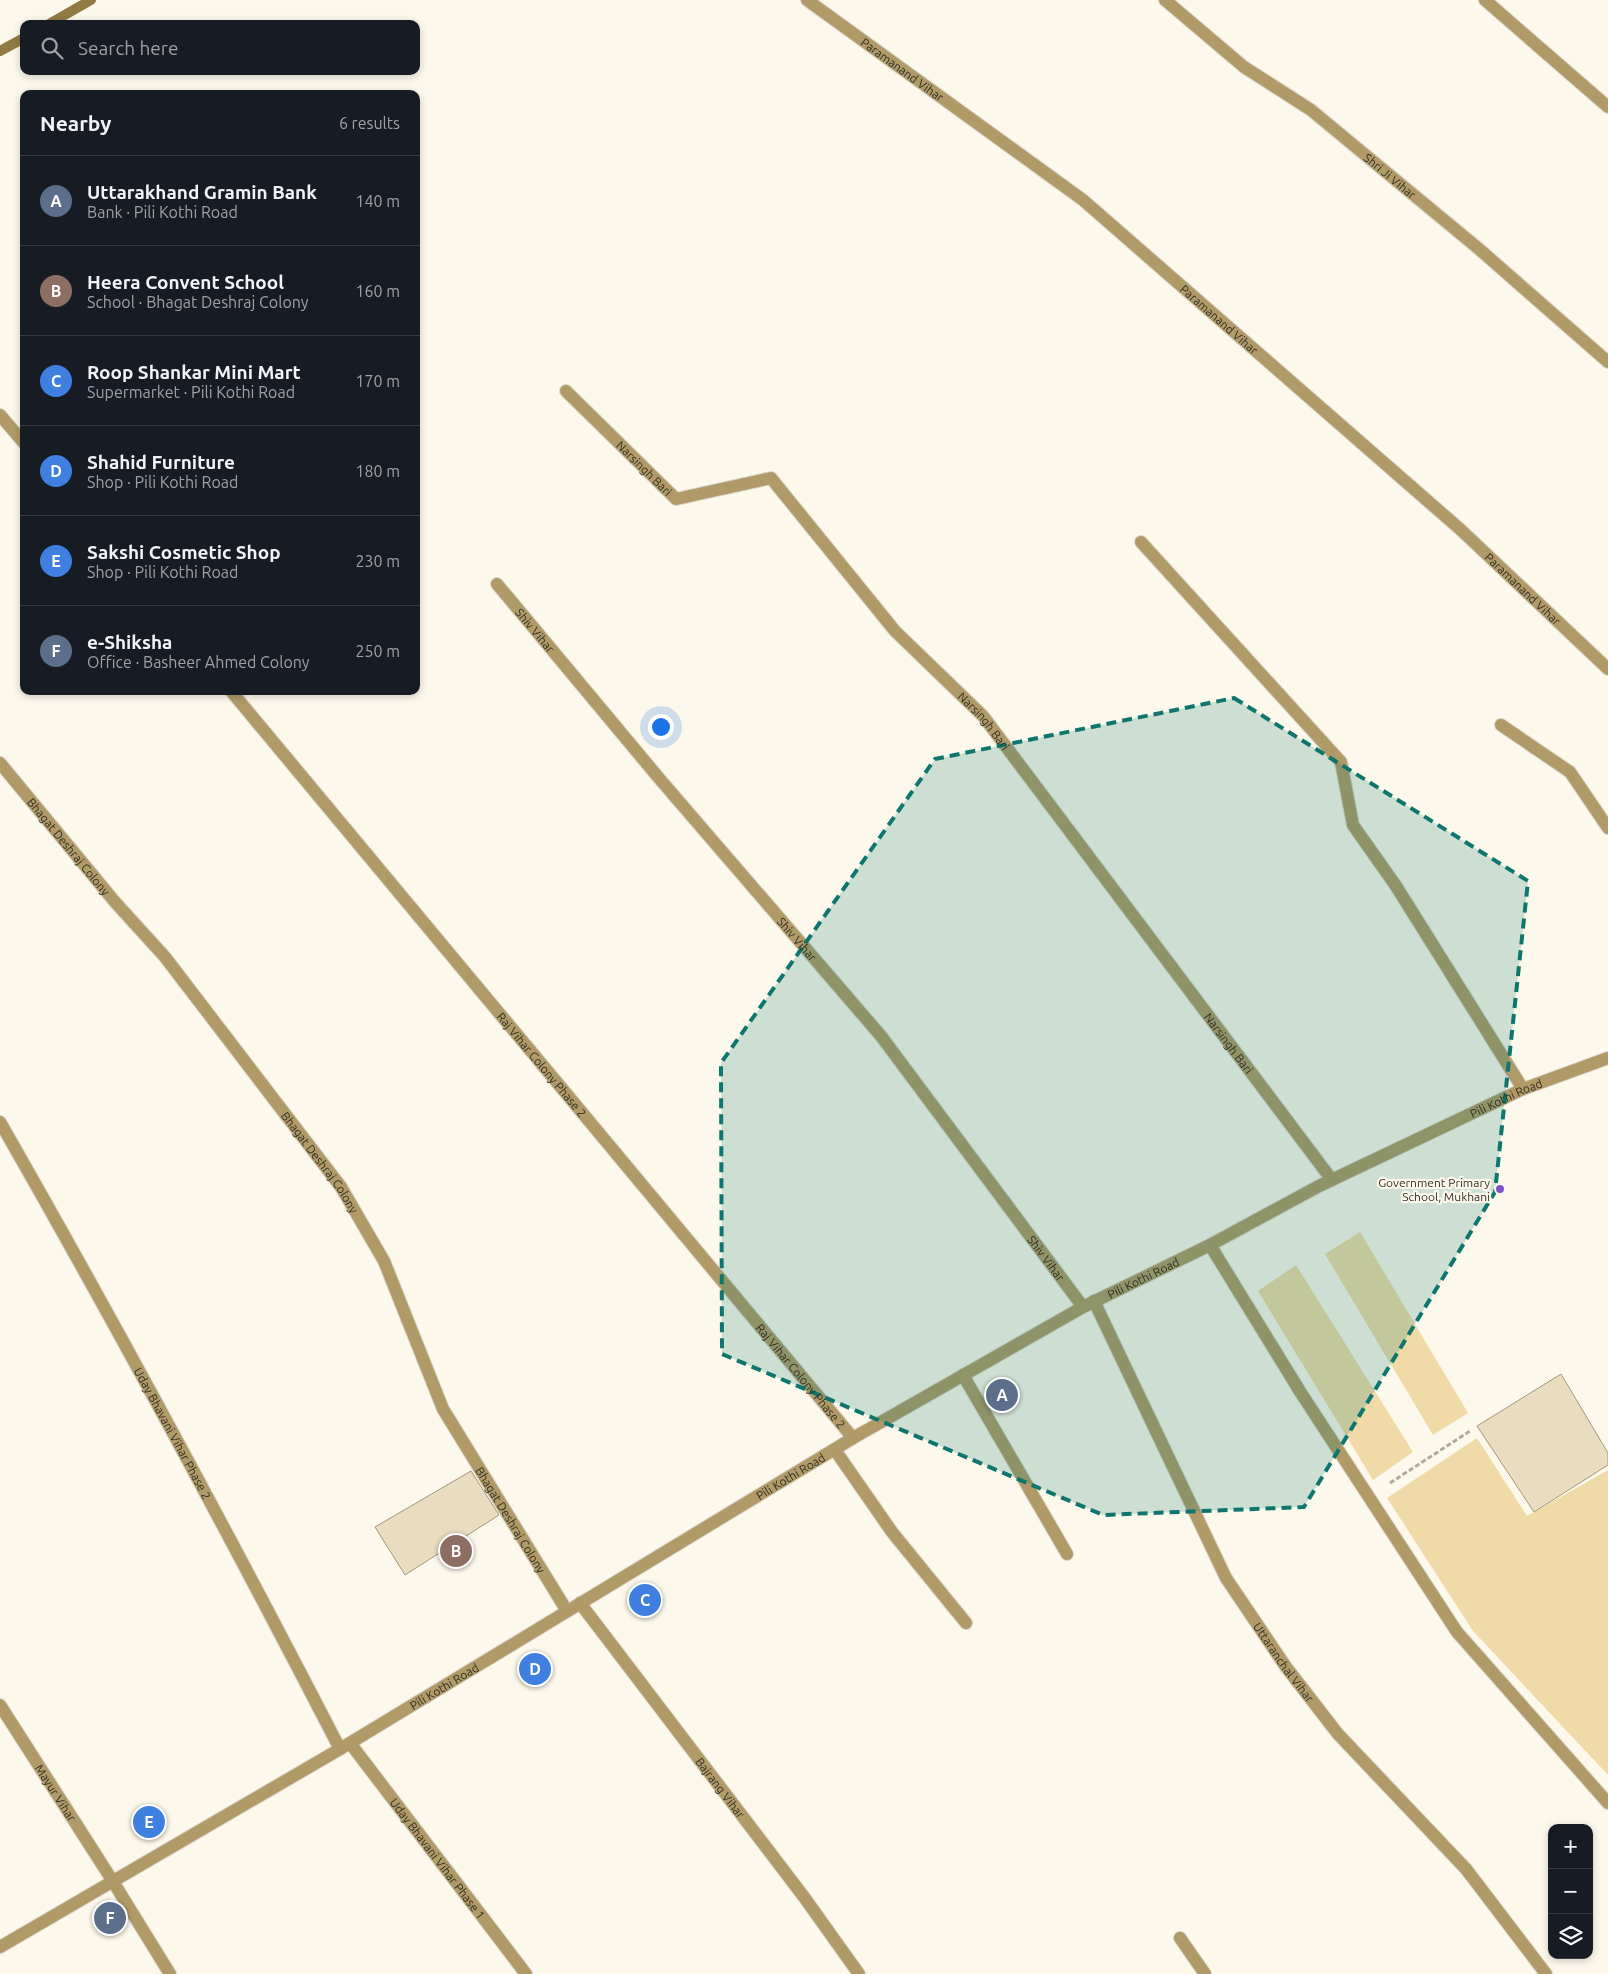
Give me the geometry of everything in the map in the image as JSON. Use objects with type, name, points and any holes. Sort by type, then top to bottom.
[{"type":"street","name":"Paramanand Vihar","points":[[807,0],[1083,200],[1461,530],[1608,668]]},
{"type":"street","name":"Shri Ji Vihar","points":[[1165,0],[1244,67],[1311,110],[1479,249],[1608,362]]},
{"type":"street","points":[[1485,0],[1608,107]]},
{"type":"street","name":"Narsingh Bari","points":[[566,391],[676,498],[771,478],[896,631],[983,716],[1332,1180]]},
{"type":"street","points":[[0,415],[20,438]]},
{"type":"street","points":[[1141,542],[1341,762],[1352,825],[1396,886],[1523,1089]]},
{"type":"street","name":"Shiv Vihar","points":[[497,584],[658,777],[881,1036],[1089,1304]]},
{"type":"street","name":"Raj Vihar Colony Phase 2","points":[[234,695],[853,1438]]},
{"type":"street","points":[[1501,725],[1570,772],[1608,828]]},
{"type":"street","name":"Bhagat Deshraj Colony","points":[[0,763],[115,902],[165,957],[340,1187],[384,1261],[443,1409],[566,1611]]},
{"type":"street","name":"Pili Kothi Road","points":[[0,1947],[112,1880],[345,1746],[728,1512],[853,1438],[1089,1304],[1210,1245],[1332,1180],[1523,1089],[1608,1058]]},
{"type":"street","name":"Uday Bhavani Vihar Phase 2","points":[[0,1122],[345,1746]]},
{"type":"street","points":[[1210,1245],[1301,1393],[1456,1632],[1608,1803]]},
{"type":"street","name":"Uttaranchal Vihar","points":[[1089,1304],[1226,1578],[1286,1667],[1338,1734],[1466,1870],[1546,1974]]},
{"type":"street","points":[[964,1375],[1067,1554]]},
{"type":"street","points":[[835,1450],[892,1532],[966,1623]]},
{"type":"street","name":"Bajrang Vihar","points":[[580,1603],[804,1897],[859,1974]]},
{"type":"street","name":"Mayur Vihar","points":[[0,1705],[170,1974]]},
{"type":"street","name":"Uday Bhavani Vihar Phase 1","points":[[345,1746],[526,1974]]},
{"type":"street","points":[[1180,1938],[1205,1974]]},
{"type":"path","points":[[1369,1498],[1470,1431]]},
{"type":"highlighted area","points":[[1234,698],[1528,881],[1495,1192],[1304,1507],[1103,1515],[722,1354],[721,1063],[935,759]]},
{"type":"shaded area","points":[[1360,1232],[1468,1413],[1433,1435],[1325,1254]]},
{"type":"shaded area","points":[[1296,1265],[1413,1452],[1373,1480],[1258,1291]]},
{"type":"shaded area","points":[[1477,1438],[1527,1516],[1608,1470],[1608,1775],[1473,1631],[1387,1498]]},
{"type":"building","points":[[1561,1374],[1608,1453],[1608,1465],[1534,1512],[1477,1426]]},
{"type":"building","points":[[471,1471],[499,1515],[405,1575],[375,1527]]},
{"type":"waterway","points":[[56,20],[91,0]]},
{"type":"waterway","points":[[0,51],[20,40]]},
{"type":"place","name":"Government Primary School, Mukhani","points":[[1500,1189]]},
{"type":"place","name":"Uttarakhand Gramin Bank","points":[[1002,1395]]},
{"type":"place","name":"Heera Convent School","points":[[456,1551]]},
{"type":"place","name":"Roop Shankar Mini Mart","points":[[645,1600]]},
{"type":"place","name":"Shahid Furniture","points":[[535,1669]]},
{"type":"place","name":"Sakshi Cosmetic Shop","points":[[149,1822]]},
{"type":"place","name":"e-Shiksha","points":[[110,1918]]}]
